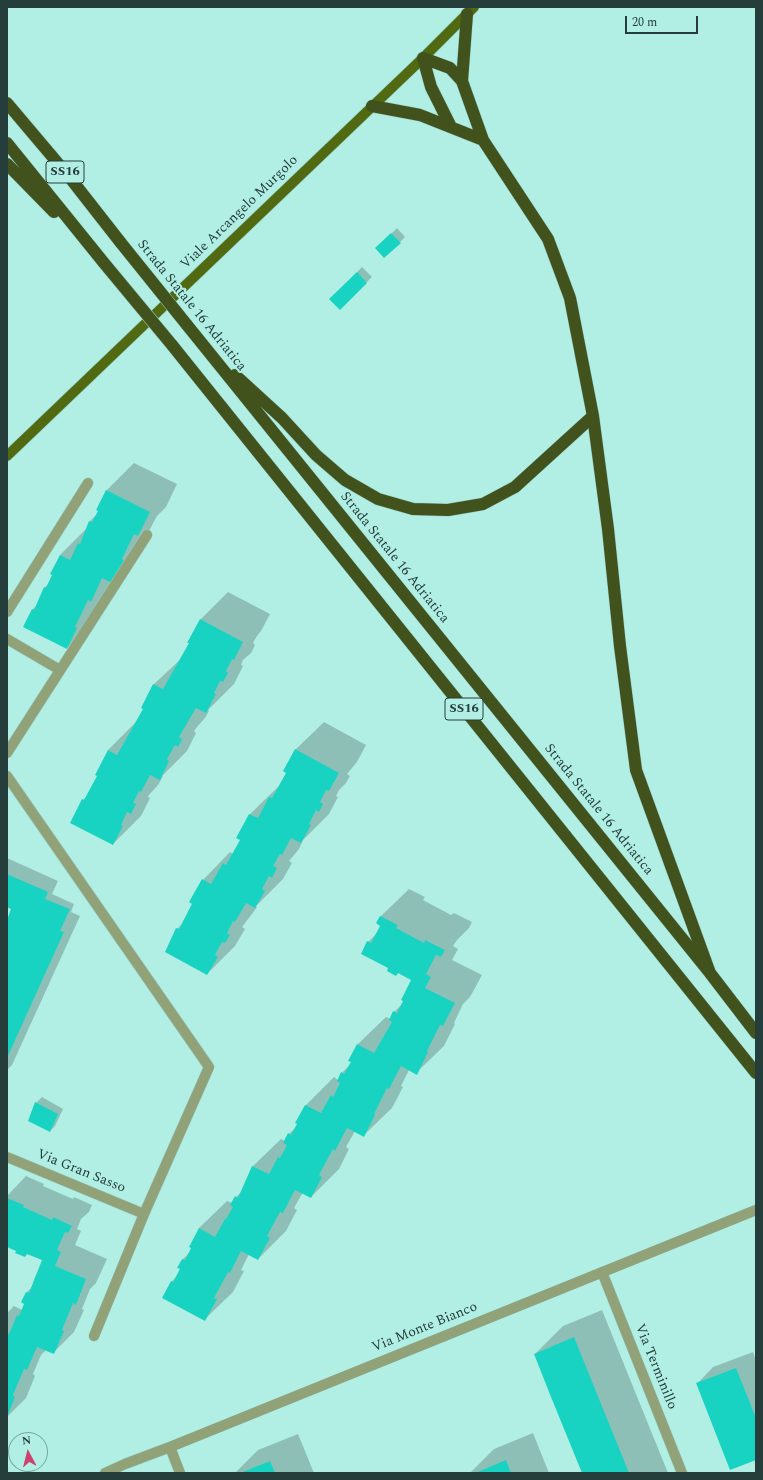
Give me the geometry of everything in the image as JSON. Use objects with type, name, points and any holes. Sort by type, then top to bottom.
[{"type":"highway","points":[[462,82],[470,11]]},
{"type":"highway","points":[[423,58],[450,68],[462,82],[483,140],[548,239],[570,298],[593,416],[608,529],[620,646],[636,770],[710,974]]},
{"type":"highway","points":[[423,58],[431,87],[451,127]]},
{"type":"highway","name":"Strada Statale 16 Adriatica","points":[[7,103],[67,174],[205,348],[710,974],[756,1034]]},
{"type":"highway","points":[[372,106],[420,114],[483,140]]},
{"type":"highway","name":"SS16","points":[[7,143],[172,345],[756,1073]]},
{"type":"highway","points":[[7,164],[104,263]]},
{"type":"highway","points":[[205,348],[282,418],[316,455],[345,480],[378,499],[413,509],[448,510],[483,504],[515,486],[542,464],[593,416]]},
{"type":"main road","name":"Viale Arcangelo Murgolo","points":[[7,456],[423,58],[470,11]]},
{"type":"street","points":[[7,612],[88,483]]},
{"type":"street","points":[[7,753],[147,535]]},
{"type":"street","points":[[7,639],[60,670]]},
{"type":"street","points":[[7,776],[209,1067],[144,1214],[94,1336]]},
{"type":"street","name":"Via Gran Sasso","points":[[7,1157],[144,1214]]},
{"type":"street","name":"Via Monte Bianco","points":[[105,1473],[124,1464],[170,1447],[756,1210]]},
{"type":"street","name":"Via Terminillo","points":[[602,1272],[682,1473]]},
{"type":"street","points":[[170,1447],[180,1473]]},
{"type":"building","points":[[391,233],[401,243],[384,258],[375,248]]},
{"type":"building","points":[[357,272],[367,283],[340,310],[329,299]]},
{"type":"building","points":[[106,490],[150,512],[138,536],[134,534],[122,559],[124,560],[112,583],[102,578],[91,602],[88,600],[75,627],[77,628],[67,649],[23,627],[32,609],[34,610],[44,587],[46,588],[52,575],[50,574],[60,555],[70,560],[78,543],[80,544],[89,521],[92,522],[98,511],[96,510]]},
{"type":"building","points":[[200,619],[243,642],[234,660],[232,659],[226,671],[228,673],[223,682],[220,681],[214,693],[216,694],[206,713],[196,708],[179,737],[182,739],[178,747],[175,745],[167,759],[169,761],[160,780],[150,775],[141,792],[139,791],[133,803],[136,804],[131,814],[127,812],[121,825],[123,826],[113,845],[70,823],[82,799],[84,800],[97,776],[95,775],[108,750],[117,755],[143,709],[141,708],[153,684],[163,689],[189,643],[187,643]]},
{"type":"building","points":[[295,749],[339,773],[329,791],[326,790],[320,802],[323,804],[319,812],[316,810],[309,824],[311,825],[301,843],[291,838],[282,855],[280,854],[273,866],[277,868],[272,878],[269,876],[262,889],[265,891],[255,908],[246,903],[235,922],[233,921],[227,933],[230,935],[225,943],[222,942],[215,955],[218,957],[207,975],[165,952],[176,928],[179,929],[192,904],[189,902],[202,879],[211,884],[223,863],[226,865],[240,840],[236,838],[249,814],[258,818],[269,797],[272,798],[286,773],[283,771]]},
{"type":"building","points":[[7,874],[48,892],[45,899],[70,909],[60,931],[64,932],[7,1058],[7,920],[11,909],[7,907]]},
{"type":"building","points":[[380,916],[398,925],[396,928],[424,943],[425,940],[445,950],[441,957],[436,955],[426,974],[431,977],[425,988],[455,1003],[443,1026],[440,1025],[417,1075],[401,1066],[389,1089],[387,1088],[364,1137],[347,1128],[335,1151],[333,1149],[319,1175],[322,1177],[311,1198],[295,1190],[283,1213],[280,1212],[267,1236],[270,1238],[258,1260],[241,1251],[230,1273],[228,1272],[214,1298],[217,1299],[205,1321],[162,1298],[171,1281],[173,1282],[180,1269],[177,1268],[182,1259],[185,1260],[191,1248],[189,1247],[199,1228],[215,1237],[233,1207],[230,1205],[235,1196],[238,1198],[252,1166],[269,1174],[278,1157],[280,1158],[287,1145],[283,1143],[288,1133],[291,1135],[297,1124],[295,1123],[305,1105],[321,1113],[331,1095],[333,1097],[340,1083],[337,1081],[341,1072],[344,1074],[351,1062],[348,1061],[357,1044],[374,1053],[392,1022],[389,1020],[393,1011],[397,1013],[403,1001],[401,1000],[411,980],[398,973],[396,976],[387,971],[388,968],[361,954],[367,941],[371,943],[380,926],[376,923]]},
{"type":"building","points":[[35,1102],[58,1114],[50,1132],[28,1121]]},
{"type":"building","points":[[7,1198],[52,1220],[53,1217],[72,1226],[68,1233],[65,1232],[57,1250],[61,1252],[55,1266],[86,1279],[76,1305],[73,1303],[62,1330],[64,1331],[54,1354],[37,1347],[27,1370],[24,1369],[13,1395],[15,1397],[7,1417],[7,1333],[9,1334],[17,1315],[19,1316],[24,1304],[21,1302],[26,1292],[29,1293],[42,1260],[27,1254],[25,1257],[15,1253],[16,1251],[7,1247]]},
{"type":"building","points":[[574,1337],[629,1473],[582,1473],[551,1397],[534,1354]]},
{"type":"building","points":[[736,1368],[756,1418],[756,1460],[730,1470],[696,1383]]},
{"type":"building","points":[[506,1460],[511,1473],[475,1473]]},
{"type":"building","points":[[270,1461],[275,1473],[240,1473]]}]
